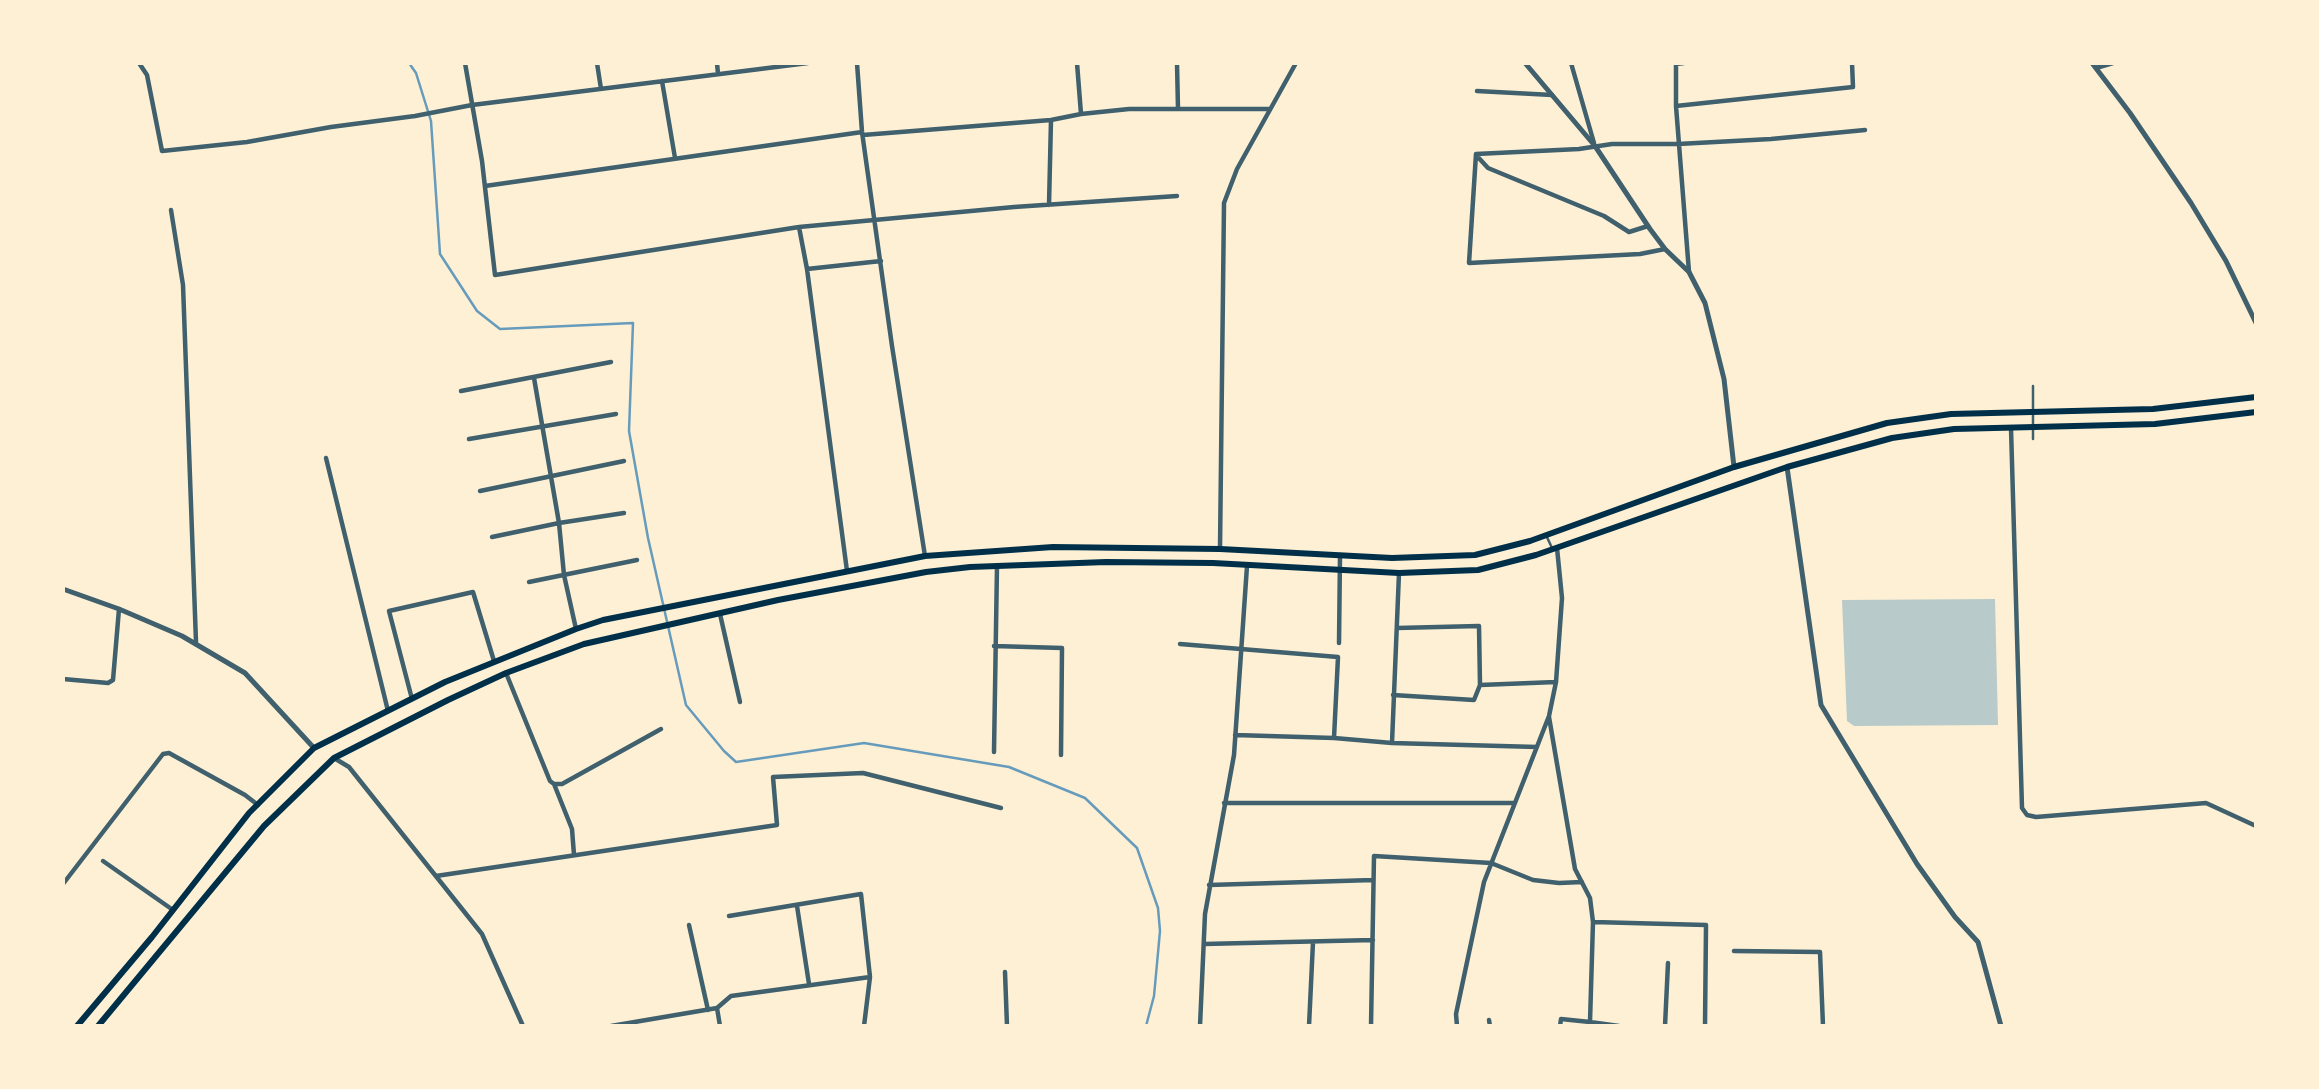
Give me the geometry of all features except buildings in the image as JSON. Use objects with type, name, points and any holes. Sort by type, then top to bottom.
[{"type":"main road","points":[[77,1026],[258,805],[313,748],[445,682],[603,620],[925,555],[1053,547],[1220,549],[1376,557],[1475,555],[1530,541],[1734,467],[1887,423],[1951,414],[2152,409],[2256,397]]},
{"type":"main road","points":[[98,1026],[264,826],[334,758],[506,673],[584,644],[778,600],[926,572],[996,566],[1106,562],[1399,573],[1478,570],[1555,548],[1787,467],[1892,438],[1954,429],[2155,424],[2256,412]]},
{"type":"main road","points":[[1376,557],[1376,572]]},
{"type":"street","points":[[139,63],[147,75],[162,151],[247,142],[472,105],[808,63]]},
{"type":"street","points":[[465,63],[485,186],[495,275],[800,228],[1177,196]]},
{"type":"street","points":[[597,63],[601,89]]},
{"type":"street","points":[[717,63],[718,74]]},
{"type":"street","points":[[858,63],[863,133],[892,346],[925,555]]},
{"type":"street","points":[[1077,63],[1081,114]]},
{"type":"street","points":[[1177,63],[1178,109]]},
{"type":"street","points":[[1220,549],[1224,203],[1237,169],[1296,63]]},
{"type":"street","points":[[1525,63],[1595,146],[1665,249],[1689,272],[1705,303],[1724,379],[1734,467]]},
{"type":"street","points":[[1572,63],[1595,146]]},
{"type":"street","points":[[1684,63],[1676,63],[1676,106],[1689,272]]},
{"type":"street","points":[[1676,106],[1853,87],[1852,63]]},
{"type":"street","points":[[2113,63],[2094,65],[2191,203],[2226,261],[2256,323]]},
{"type":"street","points":[[662,81],[675,159]]},
{"type":"street","points":[[1477,91],[1552,95]]},
{"type":"street","points":[[485,186],[863,133],[1051,120],[1129,109],[1270,109]]},
{"type":"street","points":[[1049,205],[1051,120]]},
{"type":"street","points":[[1476,154],[1771,139],[1865,130]]},
{"type":"street","points":[[1476,154],[1488,168],[1604,216],[1629,232],[1648,226]]},
{"type":"street","points":[[1476,154],[1469,264],[1640,254],[1665,249]]},
{"type":"street","points":[[171,210],[183,285],[196,642]]},
{"type":"street","points":[[800,228],[846,571]]},
{"type":"street","points":[[807,270],[881,261]]},
{"type":"street","points":[[461,391],[611,362]]},
{"type":"street","points":[[534,378],[559,523],[564,576],[576,629]]},
{"type":"street","points":[[2033,386],[2033,439]]},
{"type":"street","points":[[469,439],[616,414]]},
{"type":"street","points":[[2011,427],[2022,808],[2027,816],[2036,817],[2206,803],[2256,826]]},
{"type":"street","points":[[326,458],[388,712]]},
{"type":"street","points":[[481,491],[624,461]]},
{"type":"street","points":[[1787,467],[1821,705],[1917,864],[1955,917],[1978,942],[2001,1026]]},
{"type":"street","points":[[492,537],[624,513]]},
{"type":"street","points":[[1457,1026],[1456,1014],[1484,882],[1549,716],[1556,682],[1562,598],[1555,548],[1546,535]]},
{"type":"street","points":[[1339,643],[1342,570],[1340,555]]},
{"type":"street","points":[[529,582],[636,560]]},
{"type":"street","points":[[993,752],[996,566]]},
{"type":"street","points":[[1200,1026],[1205,914],[1235,735],[1247,566]]},
{"type":"street","points":[[1392,743],[1399,573]]},
{"type":"street","points":[[63,589],[119,609],[196,642],[246,673],[313,748]]},
{"type":"street","points":[[412,699],[388,611],[473,592],[494,662]]},
{"type":"street","points":[[63,679],[108,683],[113,680],[119,609]]},
{"type":"street","points":[[720,614],[740,702]]},
{"type":"street","points":[[1394,695],[1474,699],[1480,685],[1479,626],[1397,628]]},
{"type":"street","points":[[1180,644],[1338,657],[1334,738]]},
{"type":"street","points":[[994,646],[1062,648],[1061,755]]},
{"type":"street","points":[[506,673],[572,829],[574,855]]},
{"type":"street","points":[[1480,685],[1556,682]]},
{"type":"street","points":[[1549,716],[1575,869],[1590,898],[1593,922],[1590,1022]]},
{"type":"street","points":[[554,784],[562,784],[661,729]]},
{"type":"street","points":[[1235,735],[1537,747]]},
{"type":"street","points":[[63,884],[163,754],[169,753],[258,805]]},
{"type":"street","points":[[334,758],[349,767],[482,934],[523,1026]]},
{"type":"street","points":[[436,876],[777,825],[774,777],[863,773],[1001,808]]},
{"type":"street","points":[[1224,803],[1514,803]]},
{"type":"street","points":[[1371,1026],[1374,856],[1491,863],[1533,880],[1582,882]]},
{"type":"street","points":[[103,861],[173,910]]},
{"type":"street","points":[[1209,885],[1373,880]]},
{"type":"street","points":[[729,916],[861,894],[870,977],[864,1026]]},
{"type":"street","points":[[797,906],[809,984]]},
{"type":"street","points":[[1593,922],[1706,925],[1705,1026]]},
{"type":"street","points":[[689,925],[708,1010]]},
{"type":"street","points":[[1204,944],[1373,940]]},
{"type":"street","points":[[1309,1026],[1313,942]]},
{"type":"street","points":[[1734,951],[1820,952],[1823,1026]]},
{"type":"street","points":[[1665,1026],[1668,963]]},
{"type":"street","points":[[1005,972],[1007,1026]]},
{"type":"street","points":[[611,1026],[717,1008],[731,996],[870,977]]},
{"type":"street","points":[[717,1008],[720,1026]]},
{"type":"street","points":[[1559,1026],[1560,1019],[1619,1026]]},
{"type":"shaded area","points":[[1995,599],[1998,725],[1854,726],[1847,721],[1842,600]]},
{"type":"waterway","points":[[409,63],[416,73],[431,121],[440,254],[477,311],[500,329],[633,323],[629,431],[648,538],[686,705],[736,762],[864,743],[1009,767],[1085,798],[1137,848],[1158,908],[1160,931],[1154,996],[1146,1026]]}]
